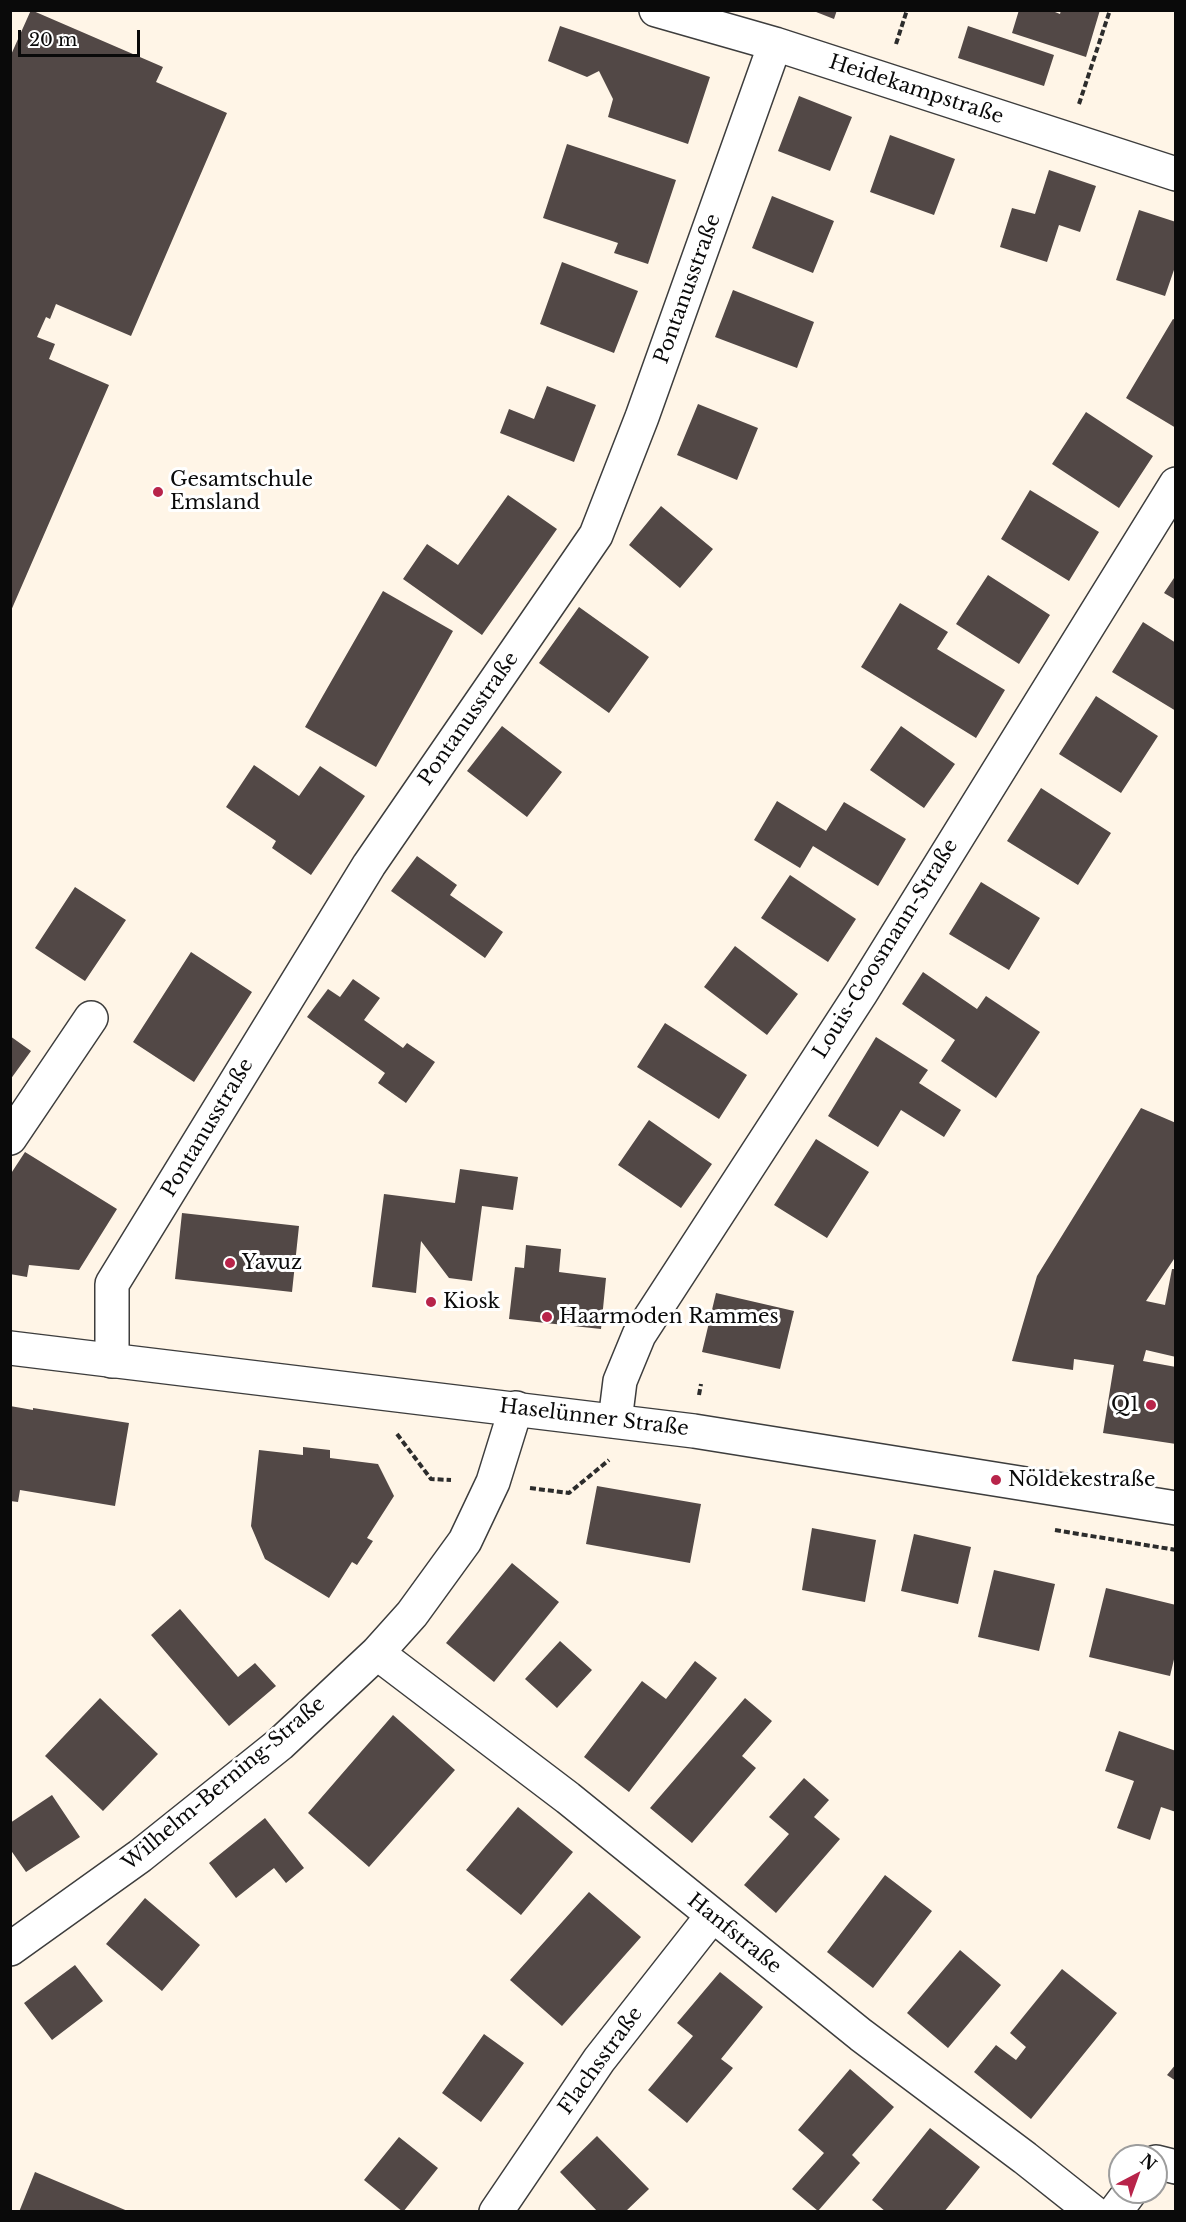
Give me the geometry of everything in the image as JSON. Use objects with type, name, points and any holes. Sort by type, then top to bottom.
[{"type":"street","name":"Heidekampstraße","points":[[656,10],[775,44],[1176,174]]},
{"type":"street","name":"Pontanusstraße","points":[[112,1361],[112,1284],[369,865],[596,535],[642,417],[775,44]]},
{"type":"street","name":"Louis-Goosmann-Straße","points":[[615,1421],[620,1381],[639,1335],[861,993],[1176,483]]},
{"type":"street","points":[[10,1138],[91,1018]]},
{"type":"street","name":"Haselünner Straße","points":[[10,1348],[711,1433],[1176,1508]]},
{"type":"street","name":"Wilhelm-Berning-Straße","points":[[10,1949],[140,1856],[280,1744],[377,1653],[412,1614],[465,1541],[493,1482],[516,1408]]},
{"type":"street","name":"Hanfstraße","points":[[377,1653],[568,1798],[861,2035],[1094,2211]]},
{"type":"street","name":"Flachsstraße","points":[[496,2211],[599,2060],[712,1916]]},
{"type":"path","points":[[1067,139],[1110,10]]},
{"type":"path","points":[[396,1432],[431,1479],[493,1482],[569,1493],[612,1458]]},
{"type":"path","points":[[1046,1528],[1176,1550]]},
{"type":"building","points":[[31,10],[163,67],[156,82],[227,113],[131,336],[56,304],[50,319],[46,317],[37,337],[55,344],[49,359],[109,385],[10,613],[10,57]]},
{"type":"building","points":[[811,10],[837,10],[834,19]]},
{"type":"building","points":[[1019,10],[1050,10],[1060,14],[1061,10],[1100,10],[1086,57],[1012,33]]},
{"type":"building","points":[[560,26],[710,77],[688,144],[608,117],[613,99],[599,71],[587,77],[548,61]]},
{"type":"building","points":[[968,26],[1054,55],[1044,86],[958,58]]},
{"type":"building","points":[[799,96],[852,117],[830,171],[778,151]]},
{"type":"building","points":[[890,135],[955,159],[934,215],[870,192]]},
{"type":"building","points":[[567,144],[676,180],[648,264],[614,253],[618,243],[543,218]]},
{"type":"building","points":[[1049,170],[1096,186],[1080,232],[1059,225],[1047,262],[1000,247],[1012,208],[1035,214]]},
{"type":"building","points":[[772,196],[834,221],[813,273],[752,248]]},
{"type":"building","points":[[1139,210],[1176,222],[1176,264],[1165,296],[1116,280]]},
{"type":"building","points":[[562,262],[638,291],[614,353],[540,324]]},
{"type":"building","points":[[733,290],[814,322],[797,368],[715,337]]},
{"type":"building","points":[[1173,319],[1176,320],[1176,428],[1126,398]]},
{"type":"building","points":[[547,386],[596,405],[574,462],[500,433],[509,409],[534,419]]},
{"type":"building","points":[[698,404],[758,428],[737,480],[677,455]]},
{"type":"building","points":[[1086,412],[1153,456],[1119,508],[1052,464]]},
{"type":"building","points":[[1030,490],[1099,532],[1069,581],[1001,539]]},
{"type":"building","points":[[508,495],[557,529],[482,635],[403,579],[427,544],[458,565]]},
{"type":"building","points":[[661,506],[713,549],[680,588],[629,545]]},
{"type":"building","points":[[988,575],[1050,615],[1019,664],[956,624]]},
{"type":"building","points":[[1176,575],[1176,600],[1164,593]]},
{"type":"building","points":[[383,591],[453,631],[376,767],[305,727]]},
{"type":"building","points":[[900,603],[948,632],[937,649],[1005,690],[976,738],[861,667]]},
{"type":"building","points":[[579,607],[649,657],[609,713],[539,663]]},
{"type":"building","points":[[1143,622],[1176,643],[1176,711],[1112,672]]},
{"type":"building","points":[[1096,696],[1158,736],[1121,793],[1059,754]]},
{"type":"building","points":[[502,726],[562,772],[527,817],[467,771]]},
{"type":"building","points":[[901,726],[955,764],[924,808],[870,770]]},
{"type":"building","points":[[254,765],[299,796],[320,766],[365,796],[311,875],[272,848],[276,841],[226,807]]},
{"type":"building","points":[[1041,788],[1111,833],[1078,885],[1007,841]]},
{"type":"building","points":[[777,801],[826,831],[844,802],[906,839],[878,886],[813,846],[800,868],[754,840]]},
{"type":"building","points":[[417,856],[457,885],[450,895],[503,932],[485,958],[391,891]]},
{"type":"building","points":[[790,875],[856,919],[828,962],[761,918]]},
{"type":"building","points":[[981,882],[1040,918],[1009,970],[949,934]]},
{"type":"building","points":[[75,887],[126,920],[85,981],[35,948]]},
{"type":"building","points":[[735,946],[798,994],[767,1035],[704,987]]},
{"type":"building","points":[[191,952],[252,992],[194,1082],[133,1042]]},
{"type":"building","points":[[923,972],[977,1009],[986,996],[1040,1032],[996,1098],[941,1061],[955,1040],[902,1004]]},
{"type":"building","points":[[353,979],[380,998],[364,1020],[403,1048],[407,1043],[435,1062],[406,1103],[378,1083],[385,1073],[307,1017],[328,989],[340,997]]},
{"type":"building","points":[[665,1023],[747,1075],[719,1119],[637,1067]]},
{"type":"building","points":[[10,1036],[31,1051],[10,1080]]},
{"type":"building","points":[[876,1037],[928,1070],[919,1083],[961,1110],[944,1137],[901,1110],[878,1147],[828,1116]]},
{"type":"building","points":[[1141,1108],[1176,1123],[1176,1256],[1146,1301],[1165,1305],[1172,1269],[1176,1269],[1176,1357],[1146,1350],[1143,1361],[1176,1367],[1176,1444],[1103,1433],[1114,1365],[1074,1359],[1073,1370],[1012,1361],[1037,1276]]},
{"type":"building","points":[[649,1120],[712,1164],[681,1208],[618,1165]]},
{"type":"building","points":[[816,1139],[869,1172],[827,1238],[774,1205]]},
{"type":"building","points":[[25,1152],[117,1209],[79,1270],[29,1265],[27,1277],[10,1274],[10,1175]]},
{"type":"building","points":[[460,1169],[518,1177],[513,1210],[482,1206],[472,1281],[449,1278],[421,1241],[416,1293],[372,1287],[384,1194],[455,1203]]},
{"type":"building","points":[[182,1213],[299,1226],[292,1292],[175,1279]]},
{"type":"building","points":[[526,1245],[561,1249],[559,1272],[606,1278],[601,1329],[509,1319],[515,1267],[524,1268]]},
{"type":"building","points":[[716,1293],[794,1311],[780,1369],[702,1352]]},
{"type":"building","points":[[10,1406],[129,1423],[115,1506],[20,1490],[18,1502],[10,1501]]},
{"type":"building","points":[[303,1447],[330,1450],[330,1458],[378,1464],[394,1496],[367,1538],[373,1541],[357,1565],[352,1562],[329,1598],[265,1559],[251,1526],[259,1450],[303,1455]]},
{"type":"building","points":[[597,1486],[701,1504],[690,1563],[586,1544]]},
{"type":"building","points":[[812,1528],[876,1540],[865,1602],[802,1590]]},
{"type":"building","points":[[914,1534],[971,1547],[958,1604],[901,1591]]},
{"type":"building","points":[[512,1563],[559,1602],[494,1682],[446,1643]]},
{"type":"building","points":[[994,1570],[1055,1584],[1039,1651],[978,1637]]},
{"type":"building","points":[[1106,1588],[1176,1605],[1176,1651],[1170,1676],[1089,1657]]},
{"type":"building","points":[[180,1609],[238,1677],[255,1663],[276,1686],[229,1726],[151,1635]]},
{"type":"building","points":[[560,1641],[592,1670],[557,1708],[525,1679]]},
{"type":"building","points":[[695,1661],[717,1678],[629,1792],[584,1757],[642,1681],[666,1699]]},
{"type":"building","points":[[100,1698],[158,1754],[103,1811],[45,1756]]},
{"type":"building","points":[[745,1698],[772,1721],[742,1756],[756,1768],[692,1843],[650,1808]]},
{"type":"building","points":[[393,1715],[455,1770],[369,1867],[308,1813]]},
{"type":"building","points":[[1119,1731],[1176,1751],[1176,1812],[1161,1807],[1150,1840],[1117,1828],[1134,1781],[1105,1771]]},
{"type":"building","points":[[804,1778],[829,1800],[814,1817],[840,1839],[776,1913],[744,1885],[789,1834],[769,1817]]},
{"type":"building","points":[[52,1795],[80,1837],[26,1872],[10,1849],[10,1823]]},
{"type":"building","points":[[518,1807],[573,1852],[521,1915],[466,1870]]},
{"type":"building","points":[[265,1818],[304,1868],[286,1883],[274,1868],[236,1898],[209,1863]]},
{"type":"building","points":[[885,1875],[932,1911],[873,1988],[827,1952]]},
{"type":"building","points":[[589,1892],[641,1937],[562,2026],[510,1980]]},
{"type":"building","points":[[145,1898],[200,1945],[162,1991],[106,1944]]},
{"type":"building","points":[[960,1950],[1001,1985],[948,2048],[907,2013]]},
{"type":"building","points":[[75,1965],[103,2001],[52,2040],[24,2003]]},
{"type":"building","points":[[1062,1969],[1117,2013],[1031,2119],[974,2072],[996,2045],[1016,2060],[1026,2047],[1010,2033]]},
{"type":"building","points":[[720,1972],[763,2007],[721,2059],[733,2068],[687,2123],[648,2090],[693,2036],[677,2023]]},
{"type":"building","points":[[484,2034],[524,2063],[481,2122],[442,2093]]},
{"type":"building","points":[[1176,2064],[1176,2081],[1167,2075]]},
{"type":"building","points":[[850,2069],[894,2107],[852,2155],[860,2163],[818,2211],[792,2189],[824,2153],[798,2130]]},
{"type":"building","points":[[930,2128],[980,2167],[944,2212],[886,2212],[872,2200]]},
{"type":"building","points":[[597,2136],[649,2189],[625,2212],[598,2212],[560,2172]]},
{"type":"building","points":[[399,2137],[438,2168],[403,2212],[364,2180]]},
{"type":"building","points":[[35,2172],[87,2194],[130,2212],[19,2212]]},
{"type":"place","name":"Gesamtschule Emsland","points":[[158,492]]},
{"type":"place","name":"Yavuz","points":[[230,1263]]},
{"type":"place","name":"Kiosk","points":[[431,1302]]},
{"type":"place","name":"Haarmoden Rammes","points":[[547,1317]]},
{"type":"place","name":"Q1","points":[[1151,1405]]},
{"type":"place","name":"Nöldekestraße","points":[[996,1480]]}]
